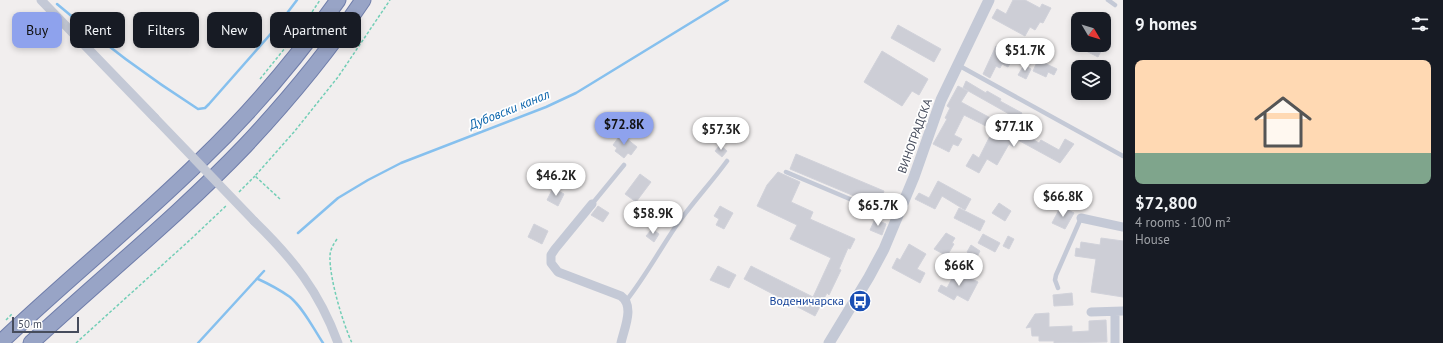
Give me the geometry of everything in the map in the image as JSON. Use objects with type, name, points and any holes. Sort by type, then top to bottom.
[{"type":"highway","points":[[0,343],[71,277],[176,185],[230,131],[290,64],[338,0]]},
{"type":"highway","points":[[31,343],[188,201],[244,146],[306,76],[336,39],[363,0]]},
{"type":"street","points":[[41,0],[281,248],[306,278],[323,308],[338,343]]},
{"type":"street","name":"ВИНОГРАДСКА","points":[[829,343],[877,262],[914,178],[941,100],[989,0]]},
{"type":"street","points":[[592,204],[555,249],[551,255],[551,263],[558,272],[621,296],[626,301],[628,309],[621,343]]},
{"type":"street","points":[[1081,218],[1123,227]]},
{"type":"street","points":[[1091,312],[1119,311],[1115,343]]},
{"type":"lane","points":[[1108,0],[1115,5]]},
{"type":"lane","points":[[957,65],[1123,156]]},
{"type":"lane","points":[[626,301],[640,283],[688,210],[727,160]]},
{"type":"lane","points":[[592,204],[624,165]]},
{"type":"lane","points":[[786,172],[897,219]]},
{"type":"lane","points":[[1058,288],[1055,280],[1056,275],[1081,218]]},
{"type":"path","points":[[259,80],[302,27],[320,0]]},
{"type":"path","points":[[239,192],[294,132],[338,77],[390,0]]},
{"type":"path","points":[[255,176],[280,199]]},
{"type":"path","points":[[76,343],[191,239],[229,202]]},
{"type":"path","points":[[337,240],[331,248],[330,270],[347,332],[352,343]]},
{"type":"path","points":[[6,320],[17,310]]},
{"type":"building","points":[[1013,0],[1025,0],[1040,8],[1042,4],[1051,8],[1043,23],[1040,22],[1035,30],[1030,27],[1025,36],[992,18],[997,9],[1006,14]]},
{"type":"building","points":[[898,25],[941,49],[934,62],[891,38]]},
{"type":"building","points":[[996,46],[1014,56],[1008,67],[1002,64],[1000,68],[996,66],[990,78],[983,74]]},
{"type":"building","points":[[882,51],[928,79],[919,95],[912,91],[902,106],[864,82]]},
{"type":"building","points":[[1088,52],[1100,52],[1098,57]]},
{"type":"building","points":[[1038,60],[1057,69],[1054,75],[1048,72],[1046,77],[1033,71]]},
{"type":"building","points":[[1024,65],[1031,69],[1026,79],[1018,75]]},
{"type":"building","points":[[966,81],[986,93],[987,91],[1001,99],[1000,101],[1022,113],[1018,119],[963,88]]},
{"type":"building","points":[[958,86],[968,91],[961,102],[996,121],[992,129],[964,115],[954,135],[962,139],[958,146],[953,144],[949,152],[933,144],[947,119],[945,118],[950,108],[947,106]]},
{"type":"building","points":[[1011,126],[1039,143],[1041,140],[1059,150],[1065,139],[1074,144],[1060,163],[1018,140],[1014,147],[1009,144],[997,165],[987,159],[979,173],[966,166],[973,154],[979,158],[994,128],[1006,135]]},
{"type":"building","points":[[621,134],[637,147],[631,155],[628,153],[624,158],[615,151],[617,148],[613,145]]},
{"type":"building","points":[[720,145],[727,151],[722,157],[715,151]]},
{"type":"building","points":[[796,154],[884,191],[878,206],[790,169]]},
{"type":"building","points":[[778,172],[800,182],[791,202],[813,212],[810,219],[855,239],[850,249],[848,248],[839,269],[841,270],[829,295],[827,293],[815,316],[744,279],[751,266],[813,297],[831,258],[790,239],[797,225],[757,206],[767,185]]},
{"type":"building","points":[[640,174],[651,182],[636,202],[625,194]]},
{"type":"building","points":[[938,181],[971,199],[965,210],[942,196],[935,209],[915,199],[919,193],[929,198]]},
{"type":"building","points":[[553,188],[564,194],[558,206],[547,200]]},
{"type":"building","points":[[999,203],[1011,211],[1005,221],[992,213]]},
{"type":"building","points":[[598,206],[609,213],[603,222],[591,215]]},
{"type":"building","points":[[720,206],[733,213],[724,229],[716,225],[719,219],[714,216]]},
{"type":"building","points":[[1061,206],[1074,213],[1065,229],[1052,223]]},
{"type":"building","points":[[959,208],[985,221],[980,231],[954,218]]},
{"type":"building","points":[[875,219],[886,224],[882,235],[870,230]]},
{"type":"building","points":[[534,224],[548,231],[542,244],[528,237]]},
{"type":"building","points":[[652,229],[659,234],[654,242],[646,236]]},
{"type":"building","points":[[946,233],[955,238],[952,243],[954,244],[947,256],[934,249]]},
{"type":"building","points":[[983,234],[1000,243],[995,252],[978,243]]},
{"type":"building","points":[[1008,236],[1014,239],[1009,249],[1003,246]]},
{"type":"building","points":[[1101,238],[1123,241],[1123,297],[1091,292],[1096,259],[1075,256],[1076,248],[1080,249],[1081,242],[1100,245]]},
{"type":"building","points":[[909,244],[926,254],[917,269],[925,273],[920,283],[892,268],[897,258],[900,260]]},
{"type":"building","points":[[971,245],[980,251],[977,257],[967,252]]},
{"type":"building","points":[[718,266],[736,275],[729,288],[710,280]]},
{"type":"building","points":[[956,271],[978,282],[968,301],[957,295],[954,300],[938,291],[941,285],[947,288]]},
{"type":"building","points":[[1072,293],[1073,305],[1054,306],[1053,295]]},
{"type":"building","points":[[1049,313],[1049,327],[1072,326],[1072,332],[1089,331],[1089,321],[1106,320],[1107,342],[1054,343],[1054,341],[1039,341],[1039,336],[1032,336],[1031,327],[1026,328],[1035,314]]},
{"type":"waterway","points":[[57,4],[125,59],[198,109],[205,108],[209,104],[275,29],[297,0]]},
{"type":"waterway","name":"Дубовски канал","points":[[298,233],[338,198],[368,180],[401,163],[546,107],[576,93],[728,0]]},
{"type":"waterway","name":"Дубовски канал","points":[[198,343],[264,271]]},
{"type":"waterway","points":[[258,279],[290,297],[304,313],[323,343]]},
{"type":"place","name":"Воденичарска","points":[[860,301]]}]
